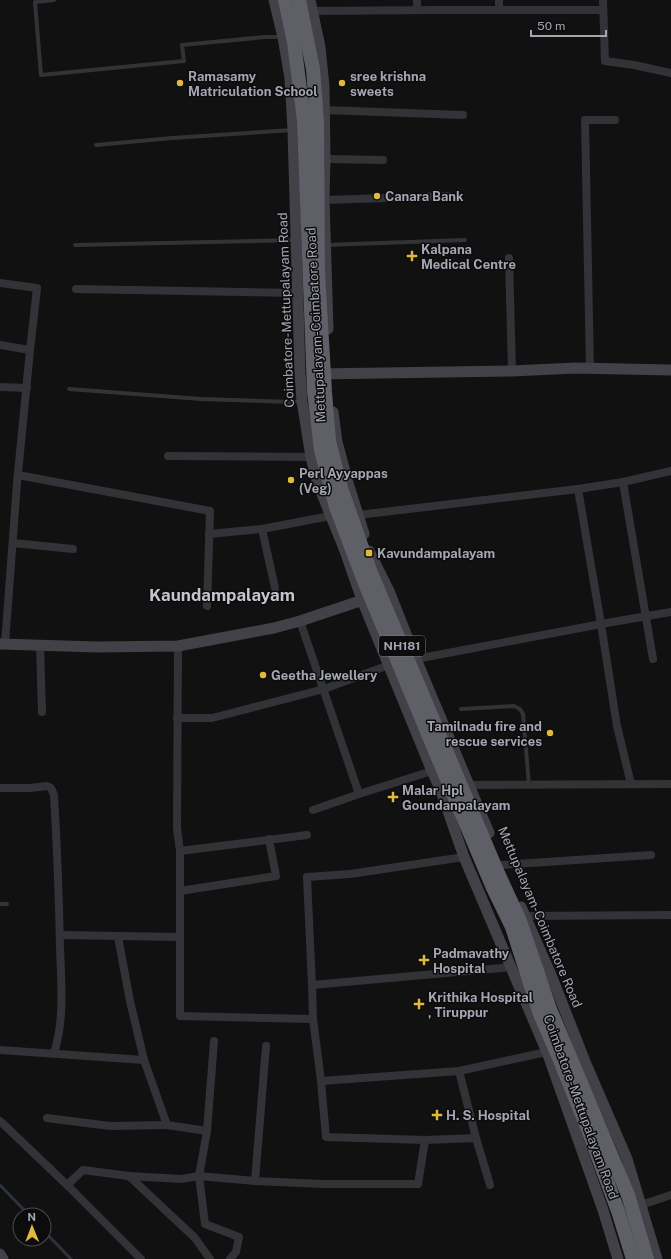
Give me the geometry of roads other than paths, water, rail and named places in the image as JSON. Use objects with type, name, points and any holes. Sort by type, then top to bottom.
[{"type":"highway","name":"NH181","points":[[285,0],[294,42],[304,120],[314,391],[321,450],[336,507],[366,586],[433,746],[493,888],[512,927],[540,1014],[588,1130],[618,1211],[633,1259]]},
{"type":"highway","name":"NH181","points":[[300,0],[313,69],[317,122],[318,272],[329,440],[341,488],[371,573],[497,871],[520,921],[550,1009],[628,1195],[647,1259]]},
{"type":"main road","name":"Coimbatore-Mettupalayam Road","points":[[274,0],[283,37],[290,78],[297,240],[300,373],[302,401],[311,457],[318,484],[345,551],[362,600],[441,791],[464,857],[547,1052],[604,1210],[618,1259]]},
{"type":"main road","name":"Mettupalayam-Coimbatore Road","points":[[310,0],[320,47],[324,86],[326,159],[324,200],[332,407],[337,442],[348,483],[369,553],[390,591],[416,659],[468,785],[525,916],[627,1159],[657,1259]]},
{"type":"main road","points":[[300,373],[330,374],[590,369],[671,370]]},
{"type":"main road","points":[[3,644],[97,647],[178,646],[274,628],[300,621],[390,591]]},
{"type":"main road","points":[[0,1254],[3,1259]]},
{"type":"street","points":[[417,0],[417,10]]},
{"type":"street","points":[[499,0],[499,10]]},
{"type":"street","points":[[603,0],[605,61],[634,65],[671,73]]},
{"type":"street","points":[[313,11],[604,10]]},
{"type":"street","points":[[324,110],[463,115]]},
{"type":"street","points":[[590,369],[585,120],[614,120]]},
{"type":"street","points":[[326,159],[383,160]]},
{"type":"street","points":[[324,200],[449,196]]},
{"type":"street","points":[[510,258],[512,371]]},
{"type":"street","points":[[0,283],[37,288],[3,644]]},
{"type":"street","points":[[76,289],[298,292]]},
{"type":"street","points":[[0,345],[30,350]]},
{"type":"street","points":[[0,387],[27,388]]},
{"type":"street","points":[[168,456],[311,457]]},
{"type":"street","points":[[358,515],[578,489],[623,482],[671,471]]},
{"type":"street","points":[[18,475],[210,511],[207,606]]},
{"type":"street","points":[[623,482],[653,659]]},
{"type":"street","points":[[578,489],[617,726],[631,784]]},
{"type":"street","points":[[209,534],[262,530],[330,516]]},
{"type":"street","points":[[262,530],[275,588]]},
{"type":"street","points":[[13,543],[73,549]]},
{"type":"street","points":[[416,659],[671,612]]},
{"type":"street","points":[[300,621],[359,794]]},
{"type":"street","points":[[40,645],[42,712]]},
{"type":"street","points":[[178,646],[177,828],[180,851],[180,1016],[313,1019]]},
{"type":"street","points":[[177,718],[212,718],[324,689],[389,665]]},
{"type":"street","points":[[313,810],[432,771]]},
{"type":"street","points":[[468,785],[671,784]]},
{"type":"street","points":[[0,788],[30,788],[47,786],[51,788],[54,795],[60,898],[62,1007],[58,1042],[54,1053]]},
{"type":"street","points":[[180,851],[307,834]]},
{"type":"street","points":[[180,891],[276,876],[269,839]]},
{"type":"street","points":[[502,865],[651,855]]},
{"type":"street","points":[[464,857],[350,874],[307,877],[313,1019],[326,1137],[425,1140],[476,1138]]},
{"type":"street","points":[[525,916],[671,915]]},
{"type":"street","points":[[60,935],[180,937]]},
{"type":"street","points":[[118,937],[130,1001],[144,1060],[167,1125]]},
{"type":"street","points":[[312,985],[512,967]]},
{"type":"street","points":[[214,1041],[207,1131],[199,1176],[205,1224],[239,1237],[236,1252],[230,1259]]},
{"type":"street","points":[[321,1081],[459,1071],[579,1044]]},
{"type":"street","points":[[255,1181],[266,1046]]},
{"type":"street","points":[[0,1050],[144,1060]]},
{"type":"street","points":[[459,1071],[490,1185]]},
{"type":"street","points":[[47,1118],[110,1126],[167,1125],[207,1131]]},
{"type":"street","points":[[0,1121],[67,1185],[140,1259]]},
{"type":"street","points":[[67,1185],[82,1170],[129,1176],[181,1179],[199,1176],[255,1181],[323,1184],[418,1184],[425,1140]]},
{"type":"street","points":[[129,1176],[195,1238],[210,1259]]},
{"type":"street","points":[[640,1205],[671,1195]]},
{"type":"lane","points":[[54,0],[34,2],[41,75],[184,61],[182,46],[265,37],[283,37]]},
{"type":"lane","points":[[96,145],[172,138],[293,130]]},
{"type":"lane","points":[[75,245],[193,241],[297,240],[326,245],[465,240]]},
{"type":"lane","points":[[69,389],[201,399],[302,401]]},
{"type":"lane","points":[[461,710],[514,706],[520,709],[523,714],[529,785]]},
{"type":"lane","points":[[0,904],[7,904]]},
{"type":"waterway","points":[[0,1185],[21,1207]]},
{"type":"waterway","points":[[52,1239],[71,1259]]},
{"type":"place","name":"Ramasamy Matriculation School","points":[[180,83]]},
{"type":"place","name":"sree krishna sweets","points":[[342,83]]},
{"type":"place","name":"Canara Bank","points":[[377,196]]},
{"type":"place","name":"Kalpana Medical Centre","points":[[412,256]]},
{"type":"place","name":"Perl Ayyappas (Veg)","points":[[291,480]]},
{"type":"place","name":"Kavundampalayam","points":[[369,553]]},
{"type":"place","name":"Geetha Jewellery","points":[[263,675]]},
{"type":"place","name":"Tamilnadu fire and rescue services","points":[[550,733]]},
{"type":"place","name":"Malar Hpl Goundanpalayam","points":[[393,797]]},
{"type":"place","name":"Padmavathy Hospital","points":[[424,960]]},
{"type":"place","name":"Krithika Hospital , Tiruppur","points":[[419,1004]]},
{"type":"place","name":"H. S. Hospital","points":[[437,1115]]},
{"type":"district","name":"Kaundampalayam","points":[[222,595]]}]
